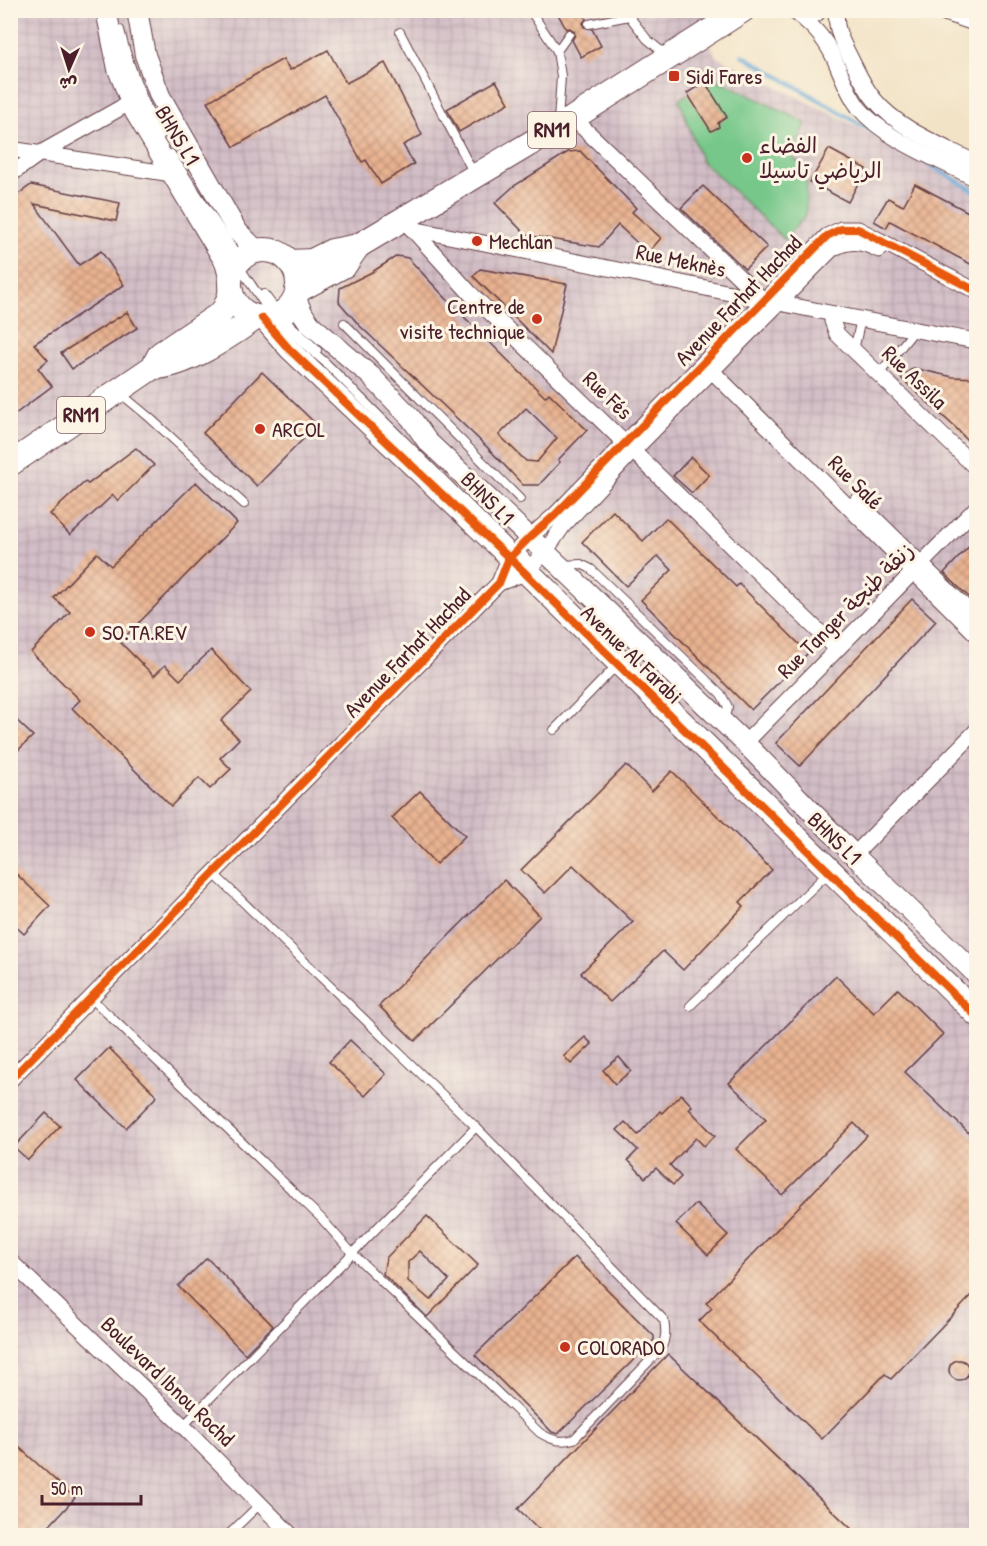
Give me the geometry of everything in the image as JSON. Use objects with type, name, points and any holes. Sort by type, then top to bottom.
[{"type":"main road","name":"RN11","points":[[290,262],[312,261],[332,251],[358,246],[412,229],[474,175],[670,58],[743,10]]},
{"type":"main road","points":[[800,10],[814,10]]},
{"type":"main road","name":"RN11","points":[[153,367],[164,367],[182,361],[277,309],[345,265],[358,246]]},
{"type":"main road","points":[[273,252],[290,262],[296,272],[277,309],[242,310],[235,302],[239,270],[273,252]]},
{"type":"main road","name":"RN11","points":[[10,464],[153,367],[160,354],[220,314],[225,308],[239,270]]},
{"type":"street","points":[[136,10],[145,55],[160,96],[237,231],[239,270]]},
{"type":"street","points":[[792,10],[806,21],[824,41],[849,94],[877,126],[976,179]]},
{"type":"street","points":[[837,10],[836,23],[839,36],[866,88],[881,107],[898,122],[976,163]]},
{"type":"street","points":[[944,10],[976,21]]},
{"type":"street","points":[[112,16],[118,69],[148,136],[225,262],[239,270]]},
{"type":"street","points":[[10,175],[39,154],[131,102]]},
{"type":"street","points":[[565,122],[768,305]]},
{"type":"street","points":[[10,149],[172,174]]},
{"type":"street","name":"Rue Meknès","points":[[412,229],[591,263],[832,318],[976,341]]},
{"type":"street","name":"Rue Fés","points":[[412,229],[470,293],[837,650]]},
{"type":"street","points":[[976,291],[858,229],[841,229],[827,236],[825,247],[852,242],[868,244],[976,302]]},
{"type":"street","name":"Avenue Farhat Hachad","points":[[10,1080],[499,583],[518,549],[629,447],[825,247]]},
{"type":"street","name":"Avenue Al Farabi","points":[[976,974],[854,855],[745,743],[560,566],[533,564],[518,549],[427,441],[418,411],[371,376],[310,324],[303,314],[277,309],[289,349],[518,549],[618,664],[976,1016]]},
{"type":"street","name":"Rue Assila","points":[[832,318],[837,334],[976,468]]},
{"type":"street","name":"Rue Meknès","points":[[860,323],[976,349]]},
{"type":"street","name":"Rue Salé","points":[[710,365],[918,568],[976,618]]},
{"type":"street","name":"Avenue Farhat Hachad","points":[[499,583],[533,564],[629,447]]},
{"type":"street","name":"Rue Tanger زنقة طنجة","points":[[745,743],[976,508]]},
{"type":"street","name":"Rue Salé","points":[[918,568],[976,634]]},
{"type":"street","points":[[854,855],[976,731]]},
{"type":"street","name":"Boulevard Ibnou Rochd","points":[[10,1260],[183,1426],[292,1536]]},
{"type":"lane","name":"BHNS L1","points":[[113,10],[116,32],[132,84],[148,122],[239,270],[277,309]]},
{"type":"lane","points":[[530,10],[557,51],[565,122]]},
{"type":"lane","points":[[589,24],[627,13],[647,39],[670,58]]},
{"type":"lane","name":"BHNS L1","points":[[112,16],[140,96],[161,138],[239,270]]},
{"type":"lane","points":[[400,32],[474,175]]},
{"type":"lane","points":[[557,51],[569,34]]},
{"type":"lane","points":[[344,323],[418,411],[520,499]]},
{"type":"lane","points":[[854,350],[860,323]]},
{"type":"lane","points":[[879,374],[910,336]]},
{"type":"lane","points":[[116,390],[244,504]]},
{"type":"lane","name":"BHNS L1","points":[[533,564],[976,1001]]},
{"type":"lane","points":[[554,730],[618,664]]},
{"type":"lane","points":[[690,1006],[830,872]]},
{"type":"lane","points":[[92,998],[321,1218],[352,1253],[540,1433],[563,1442],[574,1439],[661,1348],[666,1334],[664,1320],[476,1127],[214,874]]},
{"type":"lane","points":[[183,1426],[476,1127]]},
{"type":"lane","points":[[227,1536],[260,1504]]},
{"type":"shaded area","points":[[10,11],[718,11],[704,21],[715,56],[976,186],[976,1535],[11,1535]]},
{"type":"green space","name":"الفضاء الرياضي تاسيلا","points":[[715,78],[806,123],[792,157],[807,170],[806,216],[784,239],[701,160],[679,99]]},
{"type":"building","points":[[564,10],[582,10],[586,19],[583,23],[584,27],[592,29],[601,46],[581,57],[572,40],[575,35],[574,31],[570,28],[566,29],[558,14]]},
{"type":"building","points":[[328,50],[346,83],[385,63],[422,135],[403,145],[414,164],[381,184],[366,160],[362,162],[325,95],[234,147],[207,102],[283,59],[290,70]]},
{"type":"building","points":[[496,81],[509,103],[459,132],[447,109]]},
{"type":"building","points":[[705,82],[727,117],[718,123],[719,127],[711,131],[687,93]]},
{"type":"building","points":[[829,149],[866,169],[848,202],[810,182]]},
{"type":"building","points":[[580,151],[636,208],[632,212],[661,238],[648,253],[618,225],[599,247],[526,235],[495,203],[514,186],[568,152]]},
{"type":"building","points":[[915,184],[976,216],[976,267],[890,221],[886,228],[874,221],[888,198],[903,206]]},
{"type":"building","points":[[31,185],[120,203],[116,221],[34,204],[79,265],[101,251],[124,285],[34,344],[48,360],[38,368],[52,386],[10,418],[10,200]]},
{"type":"building","points":[[703,186],[767,247],[745,269],[681,208]]},
{"type":"building","points":[[397,256],[408,258],[545,397],[549,393],[587,430],[558,460],[560,462],[539,485],[523,485],[487,447],[360,326],[339,302],[340,288]],"holes":[[[526,408],[557,438],[537,462],[526,461],[499,435]]]},
{"type":"building","name":"Centre de visite technique","points":[[480,269],[567,284],[551,354],[473,276]]},
{"type":"building","points":[[127,312],[137,328],[72,369],[61,353]]},
{"type":"building","points":[[913,368],[953,377],[976,378],[976,450],[956,428],[901,378]]},
{"type":"building","name":"ARCOL","points":[[262,372],[317,425],[257,486],[203,433]]},
{"type":"building","points":[[136,448],[154,465],[118,501],[113,495],[70,535],[50,514],[85,482],[88,484]]},
{"type":"building","points":[[691,457],[709,475],[692,493],[673,476]]},
{"type":"building","points":[[196,482],[237,523],[120,642],[154,676],[165,665],[180,680],[211,650],[251,692],[221,721],[239,739],[220,758],[231,769],[210,789],[199,778],[171,806],[72,708],[80,700],[31,652],[70,612],[54,598],[97,553],[111,566]]},
{"type":"building","points":[[613,511],[643,541],[666,518],[736,587],[739,584],[808,653],[751,710],[641,600],[672,570],[658,556],[626,586],[582,542]]},
{"type":"building","points":[[976,539],[976,592],[969,597],[944,573]]},
{"type":"building","points":[[912,599],[936,621],[800,766],[776,743]]},
{"type":"building","points":[[10,714],[33,736],[10,758]]},
{"type":"building","points":[[626,765],[652,791],[672,771],[772,870],[740,902],[744,906],[683,970],[663,951],[610,1002],[581,973],[633,922],[573,865],[545,893],[521,870]]},
{"type":"building","points":[[420,791],[465,836],[436,864],[392,818]]},
{"type":"building","points":[[10,868],[50,906],[24,934],[10,921]]},
{"type":"building","points":[[504,880],[540,916],[415,1041],[379,1006]]},
{"type":"building","points":[[836,976],[874,1013],[898,989],[943,1034],[905,1072],[976,1140],[976,1291],[891,1379],[885,1374],[822,1439],[699,1321],[712,1308],[706,1303],[867,1136],[854,1123],[782,1195],[736,1149],[766,1119],[729,1083]]},
{"type":"building","points":[[585,1037],[592,1044],[571,1064],[564,1056]]},
{"type":"building","points":[[350,1040],[386,1074],[365,1096],[329,1062]]},
{"type":"building","points":[[109,1048],[157,1096],[126,1128],[77,1080]]},
{"type":"building","points":[[619,1057],[631,1071],[615,1084],[603,1070]]},
{"type":"building","points":[[681,1094],[692,1106],[689,1109],[715,1136],[704,1146],[696,1138],[670,1165],[681,1177],[673,1185],[656,1168],[645,1178],[628,1160],[638,1150],[617,1130],[625,1122],[638,1135],[660,1111],[662,1113]]},
{"type":"building","points":[[46,1113],[60,1126],[28,1160],[14,1147]]},
{"type":"building","points":[[696,1204],[728,1235],[708,1255],[676,1224]]},
{"type":"building","points":[[427,1216],[478,1265],[427,1317],[383,1274],[386,1258]],"holes":[[[420,1251],[449,1280],[430,1300],[408,1281],[408,1262]]]},
{"type":"building","name":"COLORADO","points":[[575,1257],[654,1336],[654,1340],[558,1434],[552,1432],[475,1355]]},
{"type":"building","points":[[207,1258],[273,1326],[245,1354],[178,1286]]},
{"type":"building","points":[[668,1354],[859,1536],[546,1536],[518,1509]]},
{"type":"building","points":[[959,1360],[966,1363],[969,1370],[966,1377],[959,1380],[952,1377],[949,1370],[952,1363]]},
{"type":"building","points":[[10,1439],[75,1498],[40,1536],[10,1536]]},
{"type":"waterway","points":[[742,55],[877,134]]},
{"type":"waterway","points":[[925,162],[976,192]]},
{"type":"cycle path","points":[[10,1080],[499,583],[509,558],[554,516],[827,236],[841,229],[858,229],[976,291]]},
{"type":"cycle path","points":[[262,318],[289,349],[525,573],[976,1016]]},
{"type":"place","name":"Sidi Fares","points":[[674,76]]},
{"type":"place","name":"الفضاء الرياضي تاسيلا","points":[[747,158]]},
{"type":"place","name":"Mechlan","points":[[477,241]]},
{"type":"place","name":"Centre de visite technique","points":[[537,319]]},
{"type":"place","name":"ARCOL","points":[[260,429]]},
{"type":"place","name":"SO.TA.REV","points":[[90,632]]},
{"type":"place","name":"COLORADO","points":[[565,1347]]}]
